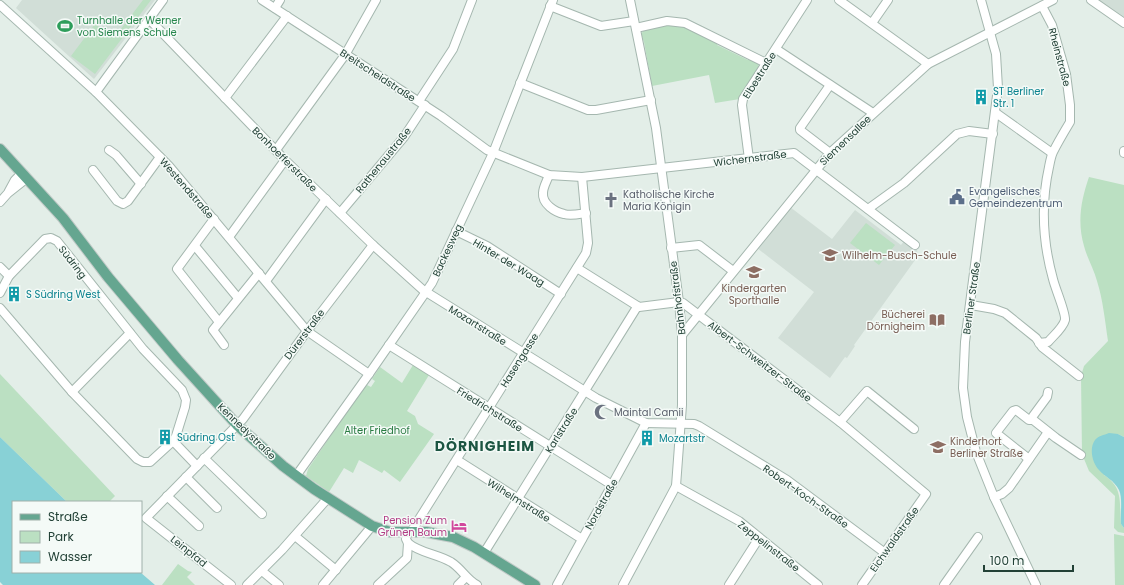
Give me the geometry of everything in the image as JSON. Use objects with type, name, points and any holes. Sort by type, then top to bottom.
[{"type":"main road","name":"Kennedystraße","points":[[0,149],[63,218],[108,277],[144,317],[170,351],[237,425],[271,456],[296,476],[372,526],[386,531],[426,532],[448,536],[466,543],[484,553],[535,585]]},
{"type":"street","points":[[96,92],[163,0]]},
{"type":"street","name":"Breitscheidstraße","points":[[262,0],[422,103],[488,150],[549,175],[582,177]]},
{"type":"street","points":[[275,8],[280,0]]},
{"type":"street","points":[[276,150],[346,54],[376,0]]},
{"type":"street","name":"Rathenaustraße","points":[[340,213],[404,137],[453,49],[472,0]]},
{"type":"street","name":"Bahnhofstraße","points":[[623,585],[676,486],[681,424],[682,334],[661,169],[650,100],[630,0]]},
{"type":"street","name":"Elbestraße","points":[[749,159],[742,102],[744,96],[807,0]]},
{"type":"street","points":[[839,0],[928,64]]},
{"type":"street","points":[[872,23],[888,0]]},
{"type":"street","name":"Berliner Straße","points":[[981,0],[991,31],[998,71],[996,113],[964,356],[963,388],[976,452],[994,497],[1036,585]]},
{"type":"street","name":"Siemensallee","points":[[682,334],[816,169],[830,153],[873,113],[928,64],[1054,0]]},
{"type":"street","points":[[1091,0],[1124,23]]},
{"type":"street","points":[[552,3],[601,26],[667,21],[685,23],[766,63]]},
{"type":"street","name":"Backesweg","points":[[296,476],[432,283],[493,152],[552,3]]},
{"type":"street","name":"Westendstraße","points":[[0,5],[96,92],[160,157],[214,219],[307,331],[369,374]]},
{"type":"street","name":"Rheinstraße","points":[[1039,343],[1048,342],[1062,326],[1065,317],[1053,279],[1046,239],[1045,193],[1052,153],[1070,122],[1070,97],[1066,74],[1054,30],[1042,6]]},
{"type":"street","points":[[223,97],[287,16]]},
{"type":"street","name":"Bonhoefferstraße","points":[[149,19],[285,160],[373,245],[426,292]]},
{"type":"street","points":[[776,49],[873,113]]},
{"type":"street","points":[[520,83],[588,110],[596,110],[650,100]]},
{"type":"street","points":[[830,85],[800,128],[800,130],[830,153]]},
{"type":"street","points":[[996,113],[1052,153]]},
{"type":"street","points":[[868,209],[904,183],[957,134],[969,131],[993,134]]},
{"type":"street","points":[[109,150],[116,155],[141,184]]},
{"type":"street","name":"Wichernstraße","points":[[582,177],[794,153],[915,245]]},
{"type":"street","points":[[93,170],[117,201],[121,204],[125,204],[160,157]]},
{"type":"street","points":[[229,237],[285,160]]},
{"type":"street","points":[[549,175],[543,195],[548,205],[552,209],[564,214],[586,213]]},
{"type":"street","points":[[0,202],[24,176]]},
{"type":"street","name":"Hasengasse","points":[[408,532],[457,460],[586,253],[588,247],[582,177]]},
{"type":"street","points":[[266,282],[326,199]]},
{"type":"street","points":[[214,219],[177,269],[219,322]]},
{"type":"street","name":"Hinter der Waag","points":[[456,231],[487,246],[561,294]]},
{"type":"street","name":"Südring","points":[[0,293],[9,276],[46,239],[54,239],[143,349],[185,395],[185,406],[176,436],[173,441],[150,462],[142,462],[132,454],[72,392],[0,308]]},
{"type":"street","name":"Dürerstraße","points":[[146,518],[244,418],[307,331],[373,245]]},
{"type":"street","points":[[671,248],[699,245],[733,271]]},
{"type":"street","points":[[194,246],[238,298]]},
{"type":"street","points":[[0,266],[9,276]]},
{"type":"street","points":[[577,268],[637,307],[678,302]]},
{"type":"street","points":[[224,345],[213,330],[259,273]]},
{"type":"street","name":"Mozartstraße","points":[[426,292],[584,391],[646,423],[681,424]]},
{"type":"street","name":"Albert-Schweitzer-Straße","points":[[678,302],[683,303],[698,314],[840,422],[926,494]]},
{"type":"street","points":[[971,305],[994,309],[1005,313],[1079,376]]},
{"type":"street","name":"Karlstraße","points":[[484,553],[637,307]]},
{"type":"street","points":[[72,392],[130,333]]},
{"type":"street","name":"Friedrichstraße","points":[[389,345],[612,485]]},
{"type":"street","points":[[840,422],[867,390],[914,429]]},
{"type":"street","points":[[1033,420],[1033,416],[1047,397],[1048,392]]},
{"type":"street","points":[[1029,459],[996,433],[1013,411],[1016,410],[1029,420],[1033,420],[1081,455]]},
{"type":"street","name":"Nordstraße","points":[[557,585],[646,423]]},
{"type":"street","name":"Robert-Koch-Straße","points":[[681,424],[694,424],[699,426],[780,476],[885,553]]},
{"type":"street","points":[[994,497],[1002,494],[1009,488],[1048,432]]},
{"type":"street","points":[[173,441],[196,466]]},
{"type":"street","points":[[204,458],[262,514]]},
{"type":"street","name":"Wilhelmstraße","points":[[457,460],[582,539]]},
{"type":"street","points":[[186,477],[217,508]]},
{"type":"street","name":"Zeppelinstraße","points":[[676,486],[739,521],[818,585]]},
{"type":"street","name":"Eichwaldstraße","points":[[862,585],[926,494]]},
{"type":"street","points":[[167,496],[199,526]]},
{"type":"street","points":[[247,585],[295,536],[328,498]]},
{"type":"street","name":"Leinpfad","points":[[146,518],[231,585]]},
{"type":"street","points":[[323,585],[372,526]]},
{"type":"street","points":[[378,585],[407,558],[408,532]]},
{"type":"street","points":[[295,536],[336,570]]},
{"type":"street","points":[[944,585],[978,537]]},
{"type":"street","points":[[728,585],[760,538]]},
{"type":"street","points":[[408,543],[417,549],[453,563],[461,569],[466,577],[477,585]]},
{"type":"street","points":[[262,571],[279,585]]},
{"type":"street","points":[[458,585],[466,577]]},
{"type":"shaded area","points":[[22,0],[155,0],[94,79],[16,8]]},
{"type":"shaded area","points":[[1098,0],[1124,0],[1124,19]]},
{"type":"shaded area","points":[[790,207],[832,239],[855,210],[901,245],[905,240],[917,250],[918,256],[854,345],[855,346],[847,358],[845,357],[830,378],[778,338],[814,292],[757,248]]},
{"type":"green space","points":[[143,0],[151,0],[95,74],[71,56],[95,24],[114,38]]},
{"type":"green space","points":[[670,24],[681,25],[718,41],[717,45],[748,60],[750,57],[758,63],[759,68],[740,99],[715,103],[709,75],[652,86],[644,42],[641,34],[644,30]]},
{"type":"green space","points":[[1089,177],[1124,185],[1124,437],[1118,434],[1104,475],[1115,485],[1118,491],[1121,524],[1124,528],[1124,533],[1118,532],[1114,528],[1115,496],[1089,471],[1082,454],[1081,376],[1084,366],[1108,341],[1099,288],[1085,250],[1080,220],[1082,203]]},
{"type":"green space","points":[[866,223],[895,245],[879,265],[850,243]]},
{"type":"green space","name":"Alter Friedhof","points":[[413,365],[429,375],[407,411],[415,416],[418,424],[434,434],[400,482],[384,470],[382,473],[359,460],[353,473],[344,468],[329,492],[306,476],[308,469],[364,387],[367,385],[371,387],[375,381],[372,379],[380,367],[402,383]]},
{"type":"green space","points":[[0,374],[115,496],[110,501],[66,501],[0,437]]},
{"type":"green space","points":[[1114,534],[1124,536],[1124,585],[1115,585]]},
{"type":"green space","points":[[178,564],[192,572],[187,577],[195,585],[162,585]]},
{"type":"water","points":[[1109,433],[1118,434],[1124,437],[1124,528],[1121,524],[1121,502],[1119,490],[1115,484],[1097,467],[1092,455],[1092,447],[1095,440]]},
{"type":"water","points":[[0,437],[66,501],[12,501],[12,573],[141,573],[155,585],[3,585],[0,582]]},
{"type":"place","name":"Turnhalle der Werner von Siemens Schule","points":[[65,26]]},
{"type":"place","name":"ST Berliner Str. 1","points":[[981,97]]},
{"type":"place","name":"Evangelisches Gemeindezentrum","points":[[957,197]]},
{"type":"place","name":"Katholische Kirche Maria Königin","points":[[611,200]]},
{"type":"place","name":"Wilhelm-Busch-Schule","points":[[830,255]]},
{"type":"place","name":"Kindergarten Sporthalle","points":[[754,272]]},
{"type":"place","name":"S Südring West","points":[[14,294]]},
{"type":"place","name":"Bücherei Dörnigheim","points":[[937,320]]},
{"type":"place","name":"Maintal Camii","points":[[602,412]]},
{"type":"place","name":"Südring Ost","points":[[165,437]]},
{"type":"place","name":"Mozartstr","points":[[647,438]]},
{"type":"place","name":"Kinderhort Berliner Straße","points":[[938,447]]},
{"type":"place","name":"Pension Zum Grünen Baum","points":[[459,526]]},
{"type":"district","name":"DÖRNIGHEIM","points":[[485,446]]}]
